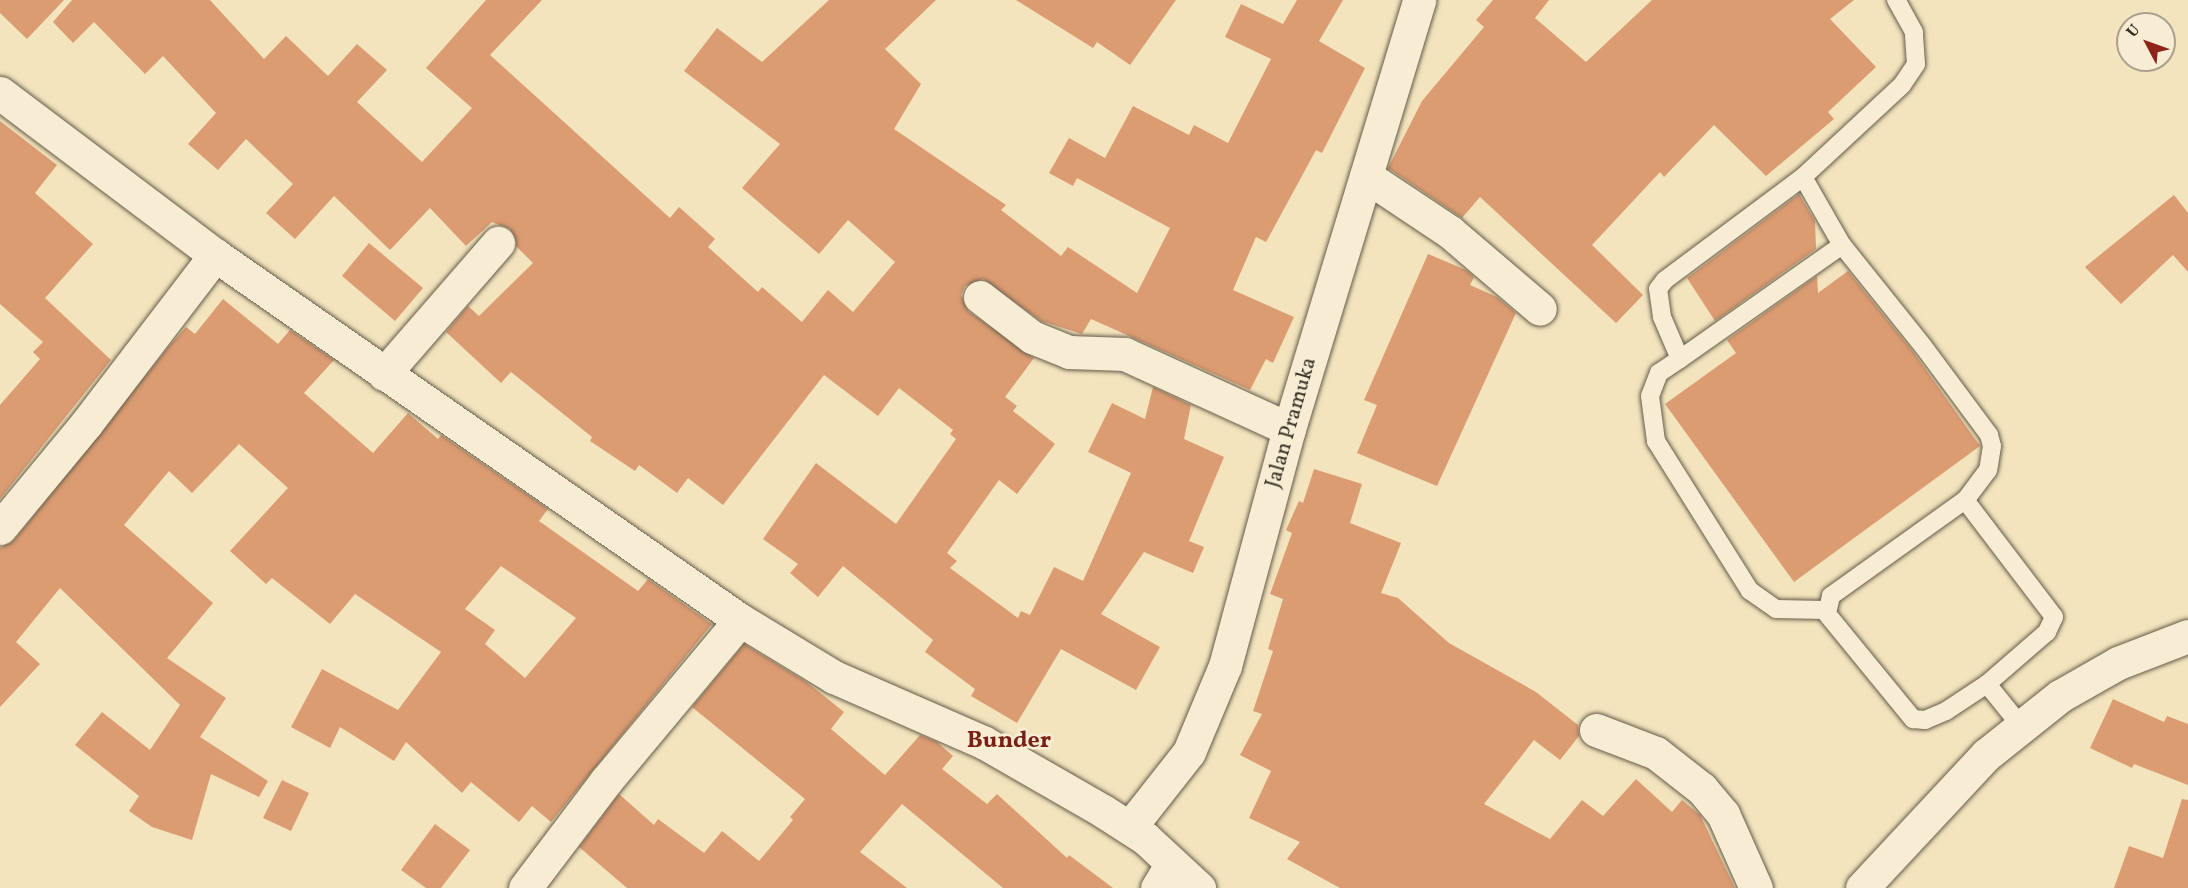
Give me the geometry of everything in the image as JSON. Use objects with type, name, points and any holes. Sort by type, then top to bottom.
[{"type":"street","name":"Jalan Pramuka","points":[[1130,827],[1184,760],[1206,716],[1225,666],[1289,429],[1419,0]]},
{"type":"street","points":[[0,93],[215,255],[384,374],[467,427],[740,620],[834,677],[983,742],[1130,827],[1164,877],[1199,888]]},
{"type":"street","points":[[1366,176],[1450,232],[1540,309]]},
{"type":"street","points":[[384,374],[498,243]]},
{"type":"street","points":[[0,528],[86,424],[215,255]]},
{"type":"street","points":[[980,297],[1037,339],[1069,352],[1125,354],[1289,429]]},
{"type":"street","points":[[525,888],[606,781],[740,620]]},
{"type":"street","points":[[1862,888],[1986,755],[2021,726],[2060,696],[2118,663],[2188,636]]},
{"type":"street","points":[[1596,730],[1656,753],[1702,789],[1723,814],[1756,888]]},
{"type":"lane","points":[[1680,359],[1662,317],[1658,289],[1665,280],[1803,177],[1902,85],[1916,64],[1914,32],[1896,0]]},
{"type":"lane","points":[[1803,177],[1842,245],[1989,435],[1992,456],[1988,470],[1965,500],[1831,596],[1825,610]]},
{"type":"lane","points":[[1842,245],[1659,373],[1650,396],[1656,441],[1750,591],[1776,609],[1825,610],[1913,719],[1925,720],[1946,711],[1987,684],[2047,633],[2054,616],[1965,500]]},
{"type":"lane","points":[[1987,684],[2021,726]]},
{"type":"building","points":[[0,0],[64,0],[27,39],[0,13]]},
{"type":"building","points":[[72,0],[210,0],[264,59],[286,36],[328,76],[357,44],[387,70],[357,102],[422,162],[472,108],[426,68],[486,0],[542,0],[490,55],[670,218],[679,207],[715,239],[708,247],[758,292],[762,287],[802,322],[828,290],[853,312],[895,262],[848,220],[819,254],[742,188],[780,144],[684,71],[717,28],[762,62],[829,0],[936,0],[885,49],[921,84],[894,129],[1006,205],[1001,210],[1061,256],[1068,247],[1137,293],[1170,228],[1077,178],[1073,186],[1049,173],[1069,138],[1105,158],[1133,106],[1189,135],[1194,125],[1228,143],[1271,59],[1225,37],[1241,4],[1283,24],[1297,0],[1343,0],[1319,41],[1365,68],[1322,153],[1316,150],[1266,242],[1256,237],[1233,290],[1294,317],[1273,363],[1266,359],[1250,390],[1091,319],[1082,334],[1041,321],[983,279],[965,286],[961,295],[968,311],[1034,358],[1005,397],[1017,406],[1013,411],[1055,444],[1017,494],[999,480],[947,553],[957,561],[950,568],[1018,618],[1021,611],[1030,615],[1054,567],[1083,581],[1131,473],[1088,452],[1112,403],[1145,419],[1153,387],[1191,405],[1184,439],[1224,457],[1189,541],[1204,547],[1193,573],[1144,552],[1101,614],[1160,647],[1136,690],[1061,649],[1017,723],[971,696],[975,689],[925,652],[933,640],[843,566],[818,597],[790,573],[798,564],[763,539],[816,463],[896,524],[956,439],[950,434],[953,430],[899,388],[878,416],[824,375],[723,505],[688,478],[677,493],[639,465],[635,471],[590,441],[592,437],[511,372],[501,383],[446,332],[468,306],[479,316],[533,263],[516,246],[510,229],[492,222],[466,246],[430,208],[390,250],[334,196],[295,239],[266,213],[293,184],[246,139],[218,170],[188,144],[216,113],[163,56],[145,74],[94,22],[73,43],[53,22]]},
{"type":"building","points":[[1016,0],[1176,0],[1130,65],[1097,42],[1093,48]]},
{"type":"building","points":[[1493,0],[1549,0],[1535,18],[1586,62],[1652,0],[1854,0],[1830,19],[1876,67],[1828,112],[1834,119],[1766,176],[1714,125],[1664,177],[1660,172],[1592,245],[1643,295],[1616,323],[1480,197],[1462,218],[1388,168],[1422,101],[1484,27],[1476,20]]},
{"type":"building","points":[[0,121],[57,165],[35,193],[93,244],[45,298],[111,360],[0,499],[0,405],[40,359],[33,352],[43,342],[0,304]]},
{"type":"building","points":[[1799,194],[1815,221],[1816,249],[1715,321],[1687,278]]},
{"type":"building","points":[[2174,195],[2188,213],[2188,272],[2173,255],[2121,304],[2085,267]]},
{"type":"building","points":[[369,243],[423,288],[395,321],[342,276]]},
{"type":"building","points":[[1428,254],[1466,270],[1474,277],[1470,285],[1497,297],[1516,313],[1437,486],[1357,453],[1377,405],[1364,400]]},
{"type":"building","points":[[1848,271],[1914,353],[1980,446],[1794,582],[1665,404],[1736,353],[1727,340],[1817,276],[1818,293]]},
{"type":"building","points":[[223,299],[278,344],[290,330],[334,360],[304,393],[373,453],[408,413],[438,439],[441,435],[548,509],[539,521],[638,591],[648,579],[712,624],[551,822],[532,806],[519,822],[471,782],[462,793],[406,742],[394,761],[340,727],[330,748],[291,727],[322,669],[398,710],[441,652],[355,594],[330,624],[272,578],[266,584],[230,551],[288,488],[239,444],[192,493],[169,471],[124,525],[213,603],[167,658],[226,698],[200,737],[268,781],[259,797],[211,774],[192,840],[152,827],[129,811],[139,796],[75,745],[102,712],[150,750],[180,705],[60,588],[16,642],[40,664],[0,707],[0,548],[14,540],[186,327],[195,334]],"holes":[[[501,566],[576,618],[525,678],[485,644],[495,630],[465,609]]]},
{"type":"building","points":[[1314,469],[1362,484],[1350,523],[1401,543],[1381,593],[1398,598],[1449,643],[1536,692],[1578,725],[1579,736],[1560,760],[1534,740],[1484,804],[1550,839],[1582,800],[1603,816],[1636,779],[1672,812],[1682,800],[1700,815],[1735,888],[1340,888],[1287,859],[1300,842],[1249,818],[1271,771],[1240,755],[1262,714],[1253,711],[1273,651],[1268,649],[1283,599],[1270,594],[1292,533],[1286,530],[1299,501],[1303,503]]},
{"type":"building","points":[[744,644],[808,683],[844,712],[831,729],[885,775],[920,735],[937,742],[953,756],[942,769],[987,804],[997,794],[1067,858],[1069,855],[1113,888],[1003,888],[902,804],[860,852],[907,888],[627,888],[579,847],[619,794],[654,825],[658,819],[704,853],[722,831],[759,861],[793,820],[790,817],[805,799],[692,707]]},
{"type":"building","points":[[2113,699],[2164,722],[2167,716],[2188,724],[2188,785],[2134,764],[2132,768],[2090,748]]},
{"type":"building","points":[[282,780],[309,793],[291,831],[263,818]]},
{"type":"building","points":[[2182,799],[2188,800],[2188,888],[2114,888],[2129,846],[2163,858]]},
{"type":"building","points":[[435,824],[470,850],[441,888],[426,888],[401,870]]},
{"type":"district","name":"Bunder","points":[[1009,742]]}]
